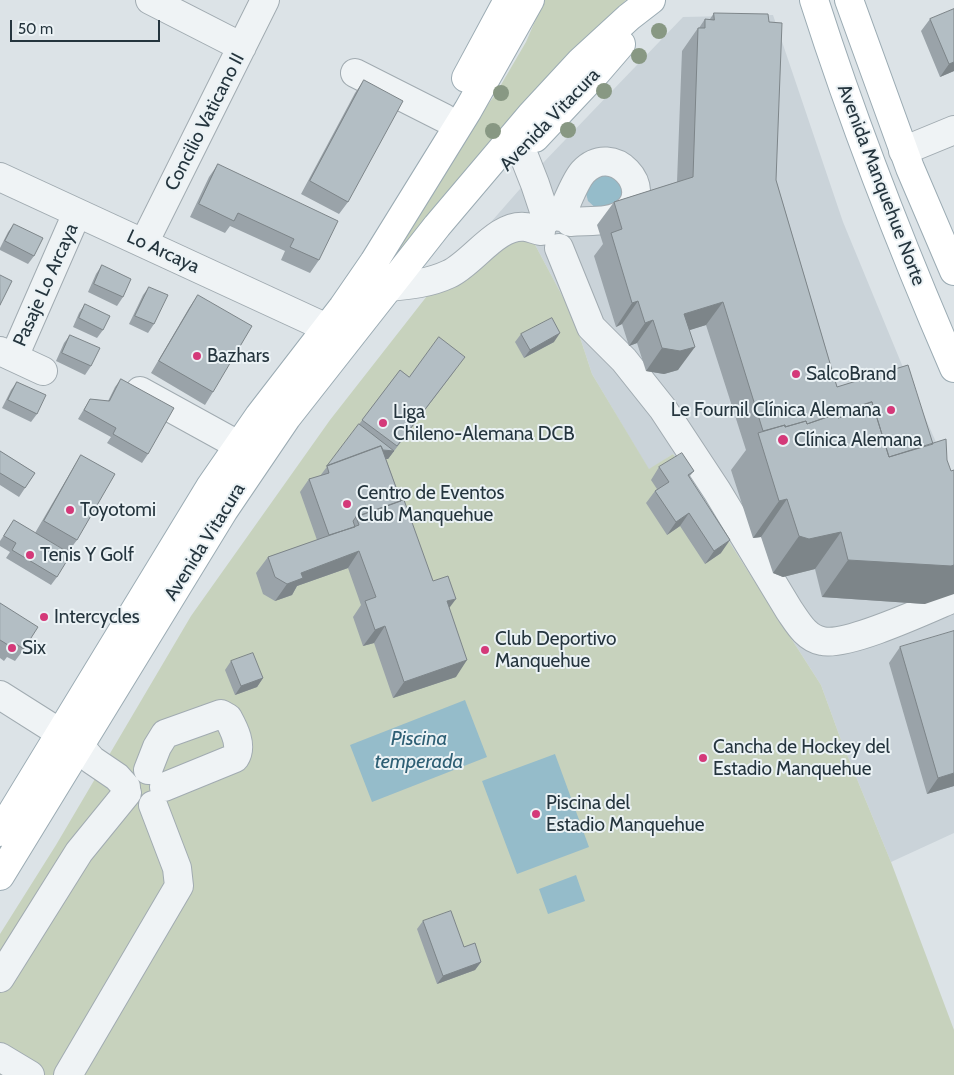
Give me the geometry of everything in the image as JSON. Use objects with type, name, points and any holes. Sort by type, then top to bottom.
[{"type":"main road","name":"Avenida Vitacura","points":[[417,191],[444,118],[508,0]]},
{"type":"main road","name":"Avenida Vitacura","points":[[0,876],[70,738],[182,530],[238,445],[369,270],[473,101],[530,0]]},
{"type":"main road","name":"Avenida Vitacura","points":[[436,226],[491,181],[522,151],[610,57],[652,0]]},
{"type":"main road","name":"Avenida Vitacura","points":[[0,832],[70,738],[256,461],[334,356],[436,226],[531,115],[568,74],[629,17],[652,0]]},
{"type":"main road","points":[[798,0],[813,20],[830,50]]},
{"type":"main road","name":"Avenida Manquehue Norte","points":[[814,0],[830,50],[890,216],[954,368]]},
{"type":"main road","name":"Avenida Manquehue Norte","points":[[854,4],[903,151],[954,271]]},
{"type":"street","points":[[150,0],[242,46]]},
{"type":"street","name":"Concilio Vaticano II","points":[[144,243],[265,0]]},
{"type":"street","points":[[355,73],[444,118]]},
{"type":"street","points":[[903,151],[954,130]]},
{"type":"street","points":[[522,151],[555,228],[590,327],[624,360],[663,409],[717,491],[801,628],[810,636],[821,641],[832,642],[862,635],[954,598]]},
{"type":"street","name":"Lo Arcaya","points":[[0,177],[327,328]]},
{"type":"street","name":"Pasaje Lo Arcaya","points":[[43,371],[7,354],[78,212]]},
{"type":"street","points":[[389,287],[421,284],[450,274],[465,264],[499,235],[514,228],[555,228]]},
{"type":"street","points":[[123,382],[238,445]]},
{"type":"street","points":[[0,695],[70,738],[97,750],[143,786],[177,868],[179,886],[68,1075]]},
{"type":"street","points":[[0,978],[79,852],[93,835],[143,786]]},
{"type":"street","points":[[57,912],[81,869],[93,835]]},
{"type":"street","points":[[0,1057],[30,1075]]},
{"type":"shaded area","name":"Clínica Alemana","points":[[773,15],[843,222],[902,365],[954,483],[954,833],[891,862],[841,740],[821,685],[673,454],[649,470],[592,374],[573,316],[532,239],[434,287],[541,165],[683,17]]},
{"type":"green space","points":[[544,0],[626,0],[564,65],[328,344],[458,144],[495,95],[526,42]]},
{"type":"green space","name":"Club Deportivo Manquehue","points":[[514,239],[532,239],[573,316],[592,374],[649,469],[673,454],[821,685],[841,740],[891,862],[954,1030],[954,1075],[0,1075],[0,934],[56,845],[191,616],[330,420],[434,287]]},
{"type":"water","points":[[602,171],[624,183],[622,203],[598,210],[588,201],[585,189]]},
{"type":"water","name":"Piscina temperada","points":[[465,700],[487,757],[372,802],[350,745]]},
{"type":"water","name":"Piscina del Estadio Manquehue","points":[[555,754],[589,847],[517,874],[482,781]]},
{"type":"water","points":[[576,875],[585,901],[548,914],[539,889]]},
{"type":"building","points":[[954,9],[954,62],[949,64],[930,19]]},
{"type":"building","points":[[714,13],[768,14],[769,22],[782,23],[776,180],[837,387],[908,365],[933,444],[889,457],[872,402],[857,407],[852,413],[838,418],[836,414],[807,424],[806,421],[763,431],[723,302],[684,314],[695,347],[680,351],[662,348],[653,320],[645,323],[638,301],[632,303],[611,233],[622,229],[614,202],[693,177],[698,28],[705,28],[705,19],[714,20]]},
{"type":"building","points":[[364,80],[403,101],[348,202],[310,181]]},
{"type":"building","points":[[218,164],[338,221],[319,260],[290,247],[294,239],[238,213],[234,221],[199,204]]},
{"type":"building","points":[[14,224],[43,238],[34,256],[5,241]]},
{"type":"building","points":[[102,265],[131,279],[123,297],[94,284]]},
{"type":"building","points":[[0,275],[12,281],[0,305]]},
{"type":"building","points":[[149,287],[168,295],[154,324],[135,316]]},
{"type":"building","name":"Bazhars","points":[[198,295],[252,326],[213,392],[159,361]]},
{"type":"building","points":[[85,304],[110,316],[103,330],[79,318]]},
{"type":"building","points":[[552,318],[560,333],[530,350],[521,334]]},
{"type":"building","points":[[70,335],[100,348],[91,366],[62,353]]},
{"type":"building","points":[[439,337],[465,357],[397,446],[362,420],[400,370],[409,377]]},
{"type":"building","points":[[121,379],[174,408],[148,454],[113,434],[116,428],[84,410],[90,399],[109,401]]},
{"type":"building","points":[[17,382],[46,395],[37,414],[8,400]]},
{"type":"building","points":[[872,402],[889,457],[946,439],[947,460],[951,471],[954,470],[954,565],[848,560],[841,532],[809,539],[799,536],[787,499],[779,501],[758,433],[806,421],[807,424],[836,414],[838,418],[858,412],[857,407]]},
{"type":"building","points":[[359,424],[394,451],[383,450],[381,446],[327,466]]},
{"type":"building","name":"Centro de Eventos Club Manquehue","points":[[381,446],[401,501],[356,517],[353,521],[355,527],[329,535],[309,479],[329,473],[327,466]]},
{"type":"building","points":[[0,451],[35,473],[25,488],[0,473]]},
{"type":"building","points":[[682,453],[694,471],[688,475],[730,540],[714,551],[689,513],[676,522],[655,491],[669,482],[659,467]]},
{"type":"building","name":"Toyotomi","points":[[81,455],[115,474],[77,540],[44,521]]},
{"type":"building","points":[[404,500],[433,581],[448,576],[456,599],[447,601],[467,660],[404,682],[385,626],[375,630],[365,601],[376,597],[359,551],[301,573],[303,578],[287,584],[275,577],[268,557],[359,525],[356,517]]},
{"type":"building","points":[[14,520],[71,554],[57,577],[12,550],[16,543],[4,536]]},
{"type":"building","points":[[0,603],[38,627],[24,649],[16,644],[13,648],[0,640]]},
{"type":"building","points":[[954,631],[954,773],[938,778],[900,647]]},
{"type":"building","points":[[253,653],[263,678],[241,686],[231,661]]},
{"type":"building","points":[[451,911],[464,947],[475,943],[481,962],[443,976],[423,921]]},
{"type":"place","name":"Bazhars","points":[[197,356]]},
{"type":"place","name":"SalcoBrand","points":[[796,374]]},
{"type":"place","name":"Le Fournil Clínica Alemana","points":[[891,410]]},
{"type":"place","name":"Liga Chileno-Alemana DCB","points":[[383,423]]},
{"type":"place","name":"Clínica Alemana","points":[[783,440]]},
{"type":"place","name":"Centro de Eventos Club Manquehue","points":[[347,504]]},
{"type":"place","name":"Toyotomi","points":[[70,510]]},
{"type":"place","name":"Tenis Y Golf","points":[[30,555]]},
{"type":"place","name":"Intercycles","points":[[44,617]]},
{"type":"place","name":"Six","points":[[12,648]]},
{"type":"place","name":"Club Deportivo Manquehue","points":[[485,650]]},
{"type":"place","name":"Cancha de Hockey del Estadio Manquehue","points":[[703,758]]},
{"type":"place","name":"Piscina del Estadio Manquehue","points":[[536,814]]}]
